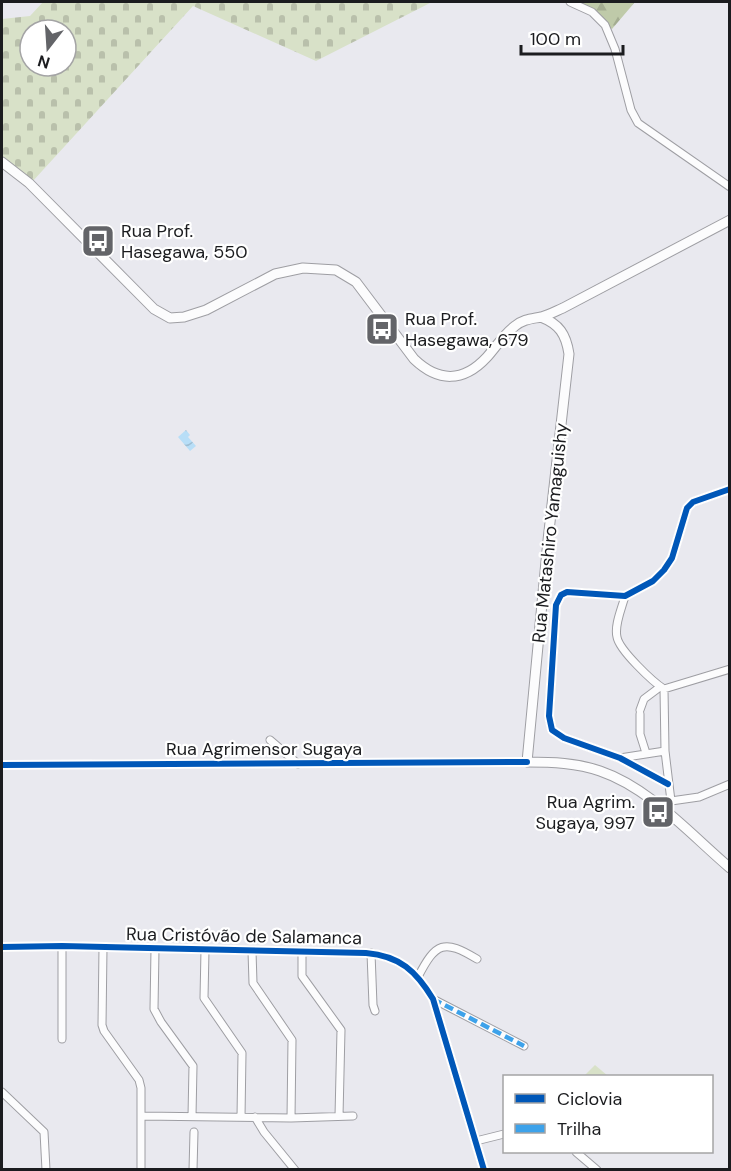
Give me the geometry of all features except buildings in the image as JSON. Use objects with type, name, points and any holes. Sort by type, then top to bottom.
[{"type":"main road","points":[[2,162],[29,183],[154,309],[170,318],[184,317],[206,310],[258,282],[291,270],[314,268],[336,270],[356,282],[414,359],[424,368],[444,377],[458,376],[473,370],[514,326],[529,318],[541,317],[573,303],[729,220]]},
{"type":"main road","name":"Rua Matashiro Yamaguishy","points":[[527,762],[548,540],[569,354],[567,341],[560,329],[554,322],[541,317]]},
{"type":"main road","name":"Rua Agrimensor Sugaya","points":[[527,762],[558,762],[600,771],[636,788],[667,806],[729,868]]},
{"type":"street","points":[[570,2],[592,12],[605,25],[615,49],[631,110],[638,123],[729,188]]},
{"type":"street","points":[[668,784],[620,758],[555,734],[549,723],[549,716],[556,604],[561,595],[573,592],[625,596],[639,590],[664,570],[672,558],[687,508],[693,502],[729,489]]},
{"type":"street","points":[[625,596],[617,628],[618,642],[662,688],[668,784],[667,806],[699,797],[729,784]]},
{"type":"street","points":[[646,753],[640,734],[640,712],[644,699],[662,688],[729,669]]},
{"type":"street","points":[[270,740],[298,764]]},
{"type":"street","points":[[620,758],[665,751]]},
{"type":"street","name":"Rua Agrimensor Sugaya","points":[[2,765],[527,762]]},
{"type":"street","points":[[62,946],[62,1039]]},
{"type":"street","name":"Rua Cristóvão de Salamanca","points":[[2,947],[62,946],[371,954],[399,962],[418,977],[433,999],[484,1170]]},
{"type":"street","points":[[418,977],[424,963],[442,946],[461,949],[477,959]]},
{"type":"street","points":[[103,948],[102,1025],[139,1080],[142,1116],[141,1170]]},
{"type":"street","points":[[155,949],[154,1009],[193,1066],[192,1116]]},
{"type":"street","points":[[205,950],[204,998],[242,1053],[241,1117]]},
{"type":"street","points":[[252,951],[253,983],[292,1040],[291,1118]]},
{"type":"street","points":[[302,952],[302,976],[341,1030],[339,1116]]},
{"type":"street","points":[[371,954],[372,994],[375,1011]]},
{"type":"street","points":[[433,999],[524,1046]]},
{"type":"street","points":[[2,1092],[44,1132],[46,1170]]},
{"type":"street","points":[[142,1116],[291,1118],[353,1116]]},
{"type":"street","points":[[255,1117],[264,1132],[295,1170]]},
{"type":"street","points":[[193,1170],[194,1132]]},
{"type":"street","points":[[476,1141],[503,1134]]},
{"type":"street","points":[[577,1153],[597,1170]]},
{"type":"green space","points":[[43,2],[432,2],[316,61],[193,6],[32,182],[2,160],[2,19],[30,16]]},
{"type":"green space","points":[[570,2],[635,2],[612,29]]},
{"type":"green space","points":[[595,1065],[607,1075],[585,1075]]},
{"type":"water","points":[[186,430],[190,435],[188,437],[196,446],[190,451],[178,437]]},
{"type":"marked path","points":[[433,999],[524,1046]]},
{"type":"cycle path","points":[[668,784],[620,758],[564,738],[552,730],[549,716],[556,605],[561,595],[567,592],[625,596],[653,581],[672,558],[687,508],[693,502],[730,489]]},
{"type":"cycle path","points":[[2,765],[527,762]]},
{"type":"cycle path","points":[[2,947],[62,946],[366,953],[398,961],[420,980],[433,999],[484,1170]]},
{"type":"place","name":"Rua Prof. Hasegawa, 550","points":[[98,241]]},
{"type":"place","name":"Rua Prof. Hasegawa, 679","points":[[382,329]]},
{"type":"place","name":"Rua Agrim. Sugaya, 997","points":[[658,812]]}]
